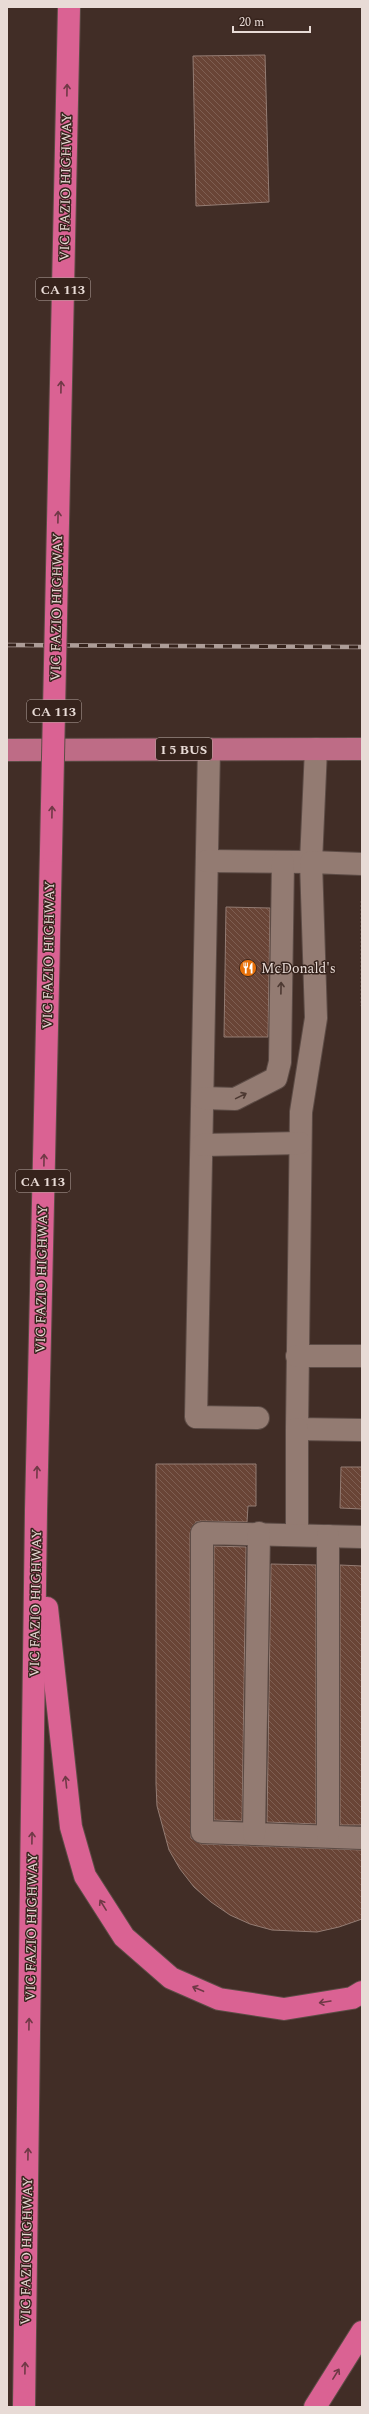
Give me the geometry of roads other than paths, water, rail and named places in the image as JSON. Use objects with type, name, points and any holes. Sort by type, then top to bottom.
[{"type":"highway","name":"VIC FAZIO HIGHWAY","points":[[24,2407],[36,1511],[69,7]]},
{"type":"highway","points":[[36,1511],[71,1828],[85,1876],[124,1937],[171,1978],[219,1998],[284,2009],[352,1998],[362,1992]]},
{"type":"highway","points":[[315,2407],[362,2332]]},
{"type":"main road","name":"I 5 BUS","points":[[7,750],[362,749]]},
{"type":"lane","points":[[209,749],[196,1417],[258,1418]]},
{"type":"lane","points":[[297,1534],[297,1356],[301,1112],[316,1018],[311,862],[316,749]]},
{"type":"lane","points":[[207,861],[362,864]]},
{"type":"lane","points":[[203,1098],[234,1099],[276,1078],[280,1062],[283,862]]},
{"type":"lane","points":[[202,1145],[300,1143]]},
{"type":"lane","points":[[297,1356],[362,1356]]},
{"type":"lane","points":[[297,1429],[362,1430]]},
{"type":"lane","points":[[362,1537],[202,1532],[202,1832],[362,1838]]},
{"type":"lane","points":[[254,1834],[259,1533]]},
{"type":"lane","points":[[328,1536],[328,1836]]},
{"type":"railway","points":[[7,645],[362,647]]},
{"type":"place","name":"McDonald's","points":[[248,968]]}]
